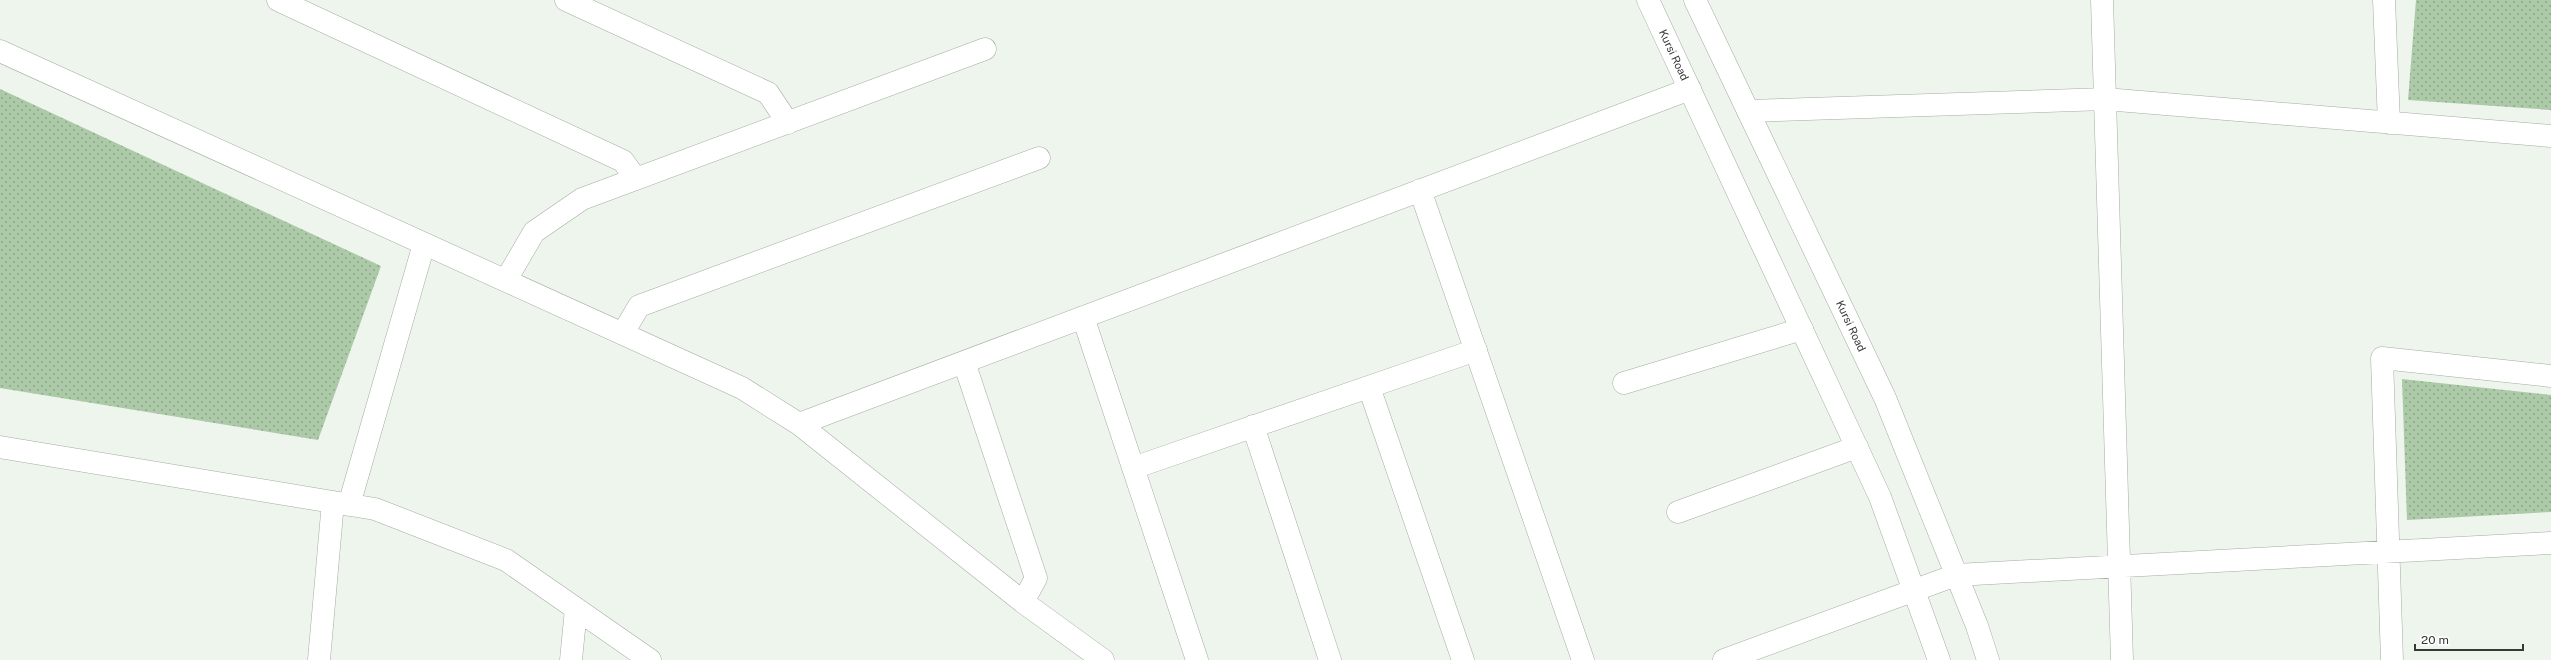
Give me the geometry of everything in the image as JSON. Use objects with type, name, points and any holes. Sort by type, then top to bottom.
[{"type":"street","points":[[278,0],[623,161],[636,179]]},
{"type":"street","points":[[566,0],[768,93],[788,123]]},
{"type":"street","name":"Kursi Road","points":[[1648,0],[1880,497],[1939,660]]},
{"type":"street","name":"Kursi Road","points":[[1695,0],[1885,398],[1956,575],[1988,660]]},
{"type":"street","points":[[2102,0],[2122,660]]},
{"type":"street","points":[[2384,0],[2389,123]]},
{"type":"street","points":[[506,280],[534,232],[582,199],[985,49]]},
{"type":"street","points":[[0,51],[742,388],[799,424],[1024,602],[1103,660]]},
{"type":"street","points":[[799,424],[1690,89]]},
{"type":"street","points":[[1748,111],[2105,99],[2551,136]]},
{"type":"street","points":[[623,333],[639,306],[1039,158]]},
{"type":"street","points":[[1420,190],[1583,660]]},
{"type":"street","points":[[319,660],[341,503],[424,244]]},
{"type":"street","points":[[1083,317],[1197,660]]},
{"type":"street","points":[[1624,383],[1802,329]]},
{"type":"street","points":[[1133,468],[1476,350]]},
{"type":"street","points":[[2392,660],[2382,358],[2551,376]]},
{"type":"street","points":[[964,362],[1036,578],[1024,602]]},
{"type":"street","points":[[1369,387],[1463,660]]},
{"type":"street","points":[[1252,426],[1330,660]]},
{"type":"street","points":[[0,447],[375,509],[506,560],[650,660]]},
{"type":"street","points":[[1678,512],[1857,447]]},
{"type":"street","points":[[1724,660],[1956,575],[2551,543]]},
{"type":"street","points":[[572,660],[576,609]]},
{"type":"green space","points":[[2416,0],[2551,0],[2551,110],[2408,100]]},
{"type":"green space","points":[[0,89],[381,266],[318,440],[0,388]]},
{"type":"green space","points":[[2402,379],[2551,395],[2551,512],[2407,520]]}]
